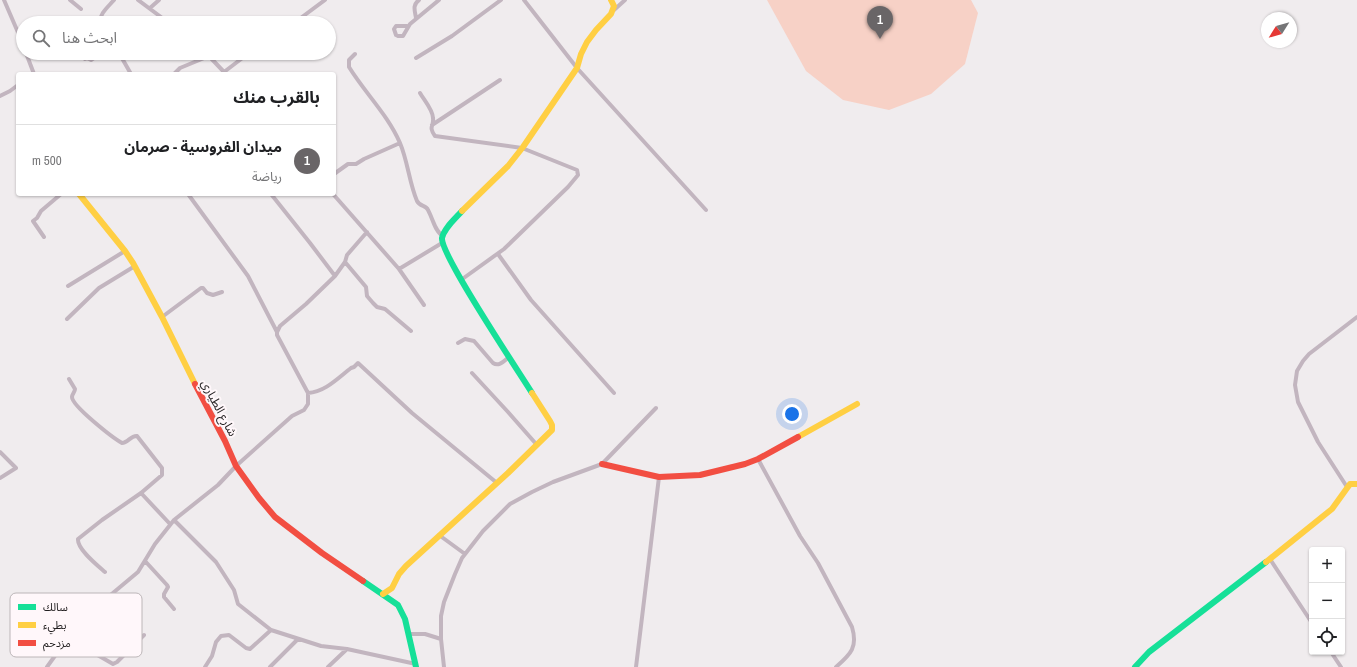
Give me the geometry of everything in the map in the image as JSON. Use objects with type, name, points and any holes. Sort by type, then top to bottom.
[{"type":"street","points":[[4,0],[16,28]]},
{"type":"street","points":[[70,0],[81,8]]},
{"type":"street","points":[[101,16],[114,0]]},
{"type":"street","points":[[138,0],[160,16]]},
{"type":"street","points":[[150,8],[159,0]]},
{"type":"street","points":[[303,16],[325,0]]},
{"type":"street","points":[[416,18],[414,6],[419,0]]},
{"type":"street","points":[[407,26],[439,0]]},
{"type":"street","points":[[416,58],[463,28],[501,0]]},
{"type":"street","points":[[524,0],[577,68],[706,210]]},
{"type":"street","points":[[611,0],[614,6],[614,11]]},
{"type":"street","points":[[399,269],[443,239],[457,218],[505,170],[522,148],[577,68],[580,53],[595,30],[625,0]]},
{"type":"street","points":[[355,54],[349,60],[349,67],[378,106],[400,143],[408,165],[411,183],[418,203],[427,208],[437,231],[443,239],[461,280],[552,423],[550,432],[402,570],[392,588],[383,594]]},
{"type":"street","points":[[29,60],[33,72]]},
{"type":"street","points":[[123,60],[130,72]]},
{"type":"street","points":[[176,72],[180,68],[195,60]]},
{"type":"street","points":[[213,60],[224,72]]},
{"type":"street","points":[[226,72],[241,60]]},
{"type":"street","points":[[431,126],[500,80]]},
{"type":"street","points":[[0,96],[16,86]]},
{"type":"street","points":[[420,93],[432,112],[434,119],[431,126],[431,131],[435,136],[522,148],[577,170],[578,174],[568,188],[498,254],[461,280]]},
{"type":"street","points":[[336,173],[348,164],[356,164],[400,143]]},
{"type":"street","points":[[44,237],[33,221],[37,218],[41,211],[59,196]]},
{"type":"street","name":"شارع الطياري","points":[[81,196],[125,250],[135,266],[225,441],[236,466],[275,518],[322,553],[394,601],[400,607],[416,665]]},
{"type":"street","points":[[113,593],[138,572],[155,544],[172,522],[218,485],[236,466],[292,416],[304,410],[308,404],[308,393],[248,276],[189,196]]},
{"type":"street","points":[[273,196],[335,276]]},
{"type":"street","points":[[335,196],[399,269],[424,305]]},
{"type":"street","points":[[277,332],[280,326],[306,304],[335,276],[345,262],[347,255],[367,232]]},
{"type":"street","points":[[68,286],[125,250]]},
{"type":"street","points":[[498,254],[539,309],[614,393]]},
{"type":"street","points":[[345,262],[366,287],[367,296],[373,303],[377,307],[385,309],[411,331]]},
{"type":"street","points":[[67,319],[99,288],[135,266]]},
{"type":"street","points":[[162,317],[201,288],[203,288],[207,293],[213,295],[222,292]]},
{"type":"street","points":[[1346,487],[1318,442],[1298,402],[1295,385],[1297,371],[1309,354],[1357,317]]},
{"type":"street","points":[[458,343],[465,339],[474,341],[492,363],[496,365],[510,357]]},
{"type":"street","points":[[308,393],[314,393],[327,386],[358,363],[412,412],[497,483]]},
{"type":"street","points":[[472,373],[537,445]]},
{"type":"street","points":[[69,379],[75,389],[72,399],[84,414],[122,443],[126,442],[133,436],[137,436],[162,468],[162,475],[141,493],[78,539],[80,546],[105,572]]},
{"type":"street","points":[[602,464],[659,477],[716,472],[758,459],[857,404]]},
{"type":"street","points":[[444,667],[441,639],[441,616],[444,602],[465,554],[483,531],[510,504],[553,482],[602,464],[656,408]]},
{"type":"street","points":[[0,452],[16,468],[0,478]]},
{"type":"street","points":[[758,459],[800,536],[818,563],[852,627],[854,645],[849,654],[836,667]]},
{"type":"street","points":[[636,667],[659,477]]},
{"type":"street","points":[[1135,667],[1149,652],[1270,559],[1332,509],[1346,487],[1350,484],[1357,484]]},
{"type":"street","points":[[141,493],[216,562],[234,590],[238,604],[271,630],[321,646],[347,649],[416,665]]},
{"type":"street","points":[[439,535],[465,554]]},
{"type":"street","points":[[1270,559],[1309,619]]},
{"type":"street","points":[[145,561],[167,585],[168,587],[164,597],[174,609]]},
{"type":"street","points":[[206,667],[212,656],[216,642],[221,636],[229,636],[246,648],[250,649],[271,630]]},
{"type":"street","points":[[408,634],[425,634],[441,639]]},
{"type":"street","points":[[270,667],[298,639]]},
{"type":"street","points":[[328,667],[347,649]]},
{"type":"street","points":[[1333,655],[1341,667]]},
{"type":"street","points":[[47,667],[54,657]]},
{"type":"street","points":[[101,657],[113,664],[122,657]]},
{"type":"shaded area","points":[[767,0],[971,0],[978,13],[965,64],[931,94],[889,110],[843,100],[806,71]]},
{"type":"traffic: fast","points":[[462,211],[443,234],[442,238],[445,248],[466,289],[532,393]]},
{"type":"traffic: fast","points":[[1135,667],[1149,652],[1266,562]]},
{"type":"traffic: fast","points":[[363,581],[398,605],[405,619],[416,667]]},
{"type":"traffic: slow","points":[[462,211],[508,166],[523,147],[577,68],[581,54],[587,42],[611,14],[614,6],[611,0]]},
{"type":"traffic: slow","points":[[81,196],[133,263],[195,384]]},
{"type":"traffic: slow","points":[[383,594],[392,588],[399,574],[406,566],[508,473],[552,430],[550,421],[532,393]]},
{"type":"traffic: slow","points":[[798,437],[857,404]]},
{"type":"traffic: slow","points":[[1266,562],[1332,509],[1350,484],[1357,484]]},
{"type":"traffic: jam","points":[[195,384],[225,441],[236,466],[275,517],[322,553],[363,581]]},
{"type":"traffic: jam","points":[[602,464],[659,477],[700,475],[745,464],[758,459],[798,437]]},
{"type":"place","name":"ميدان الفروسية - صرمان","points":[[880,39]]}]
